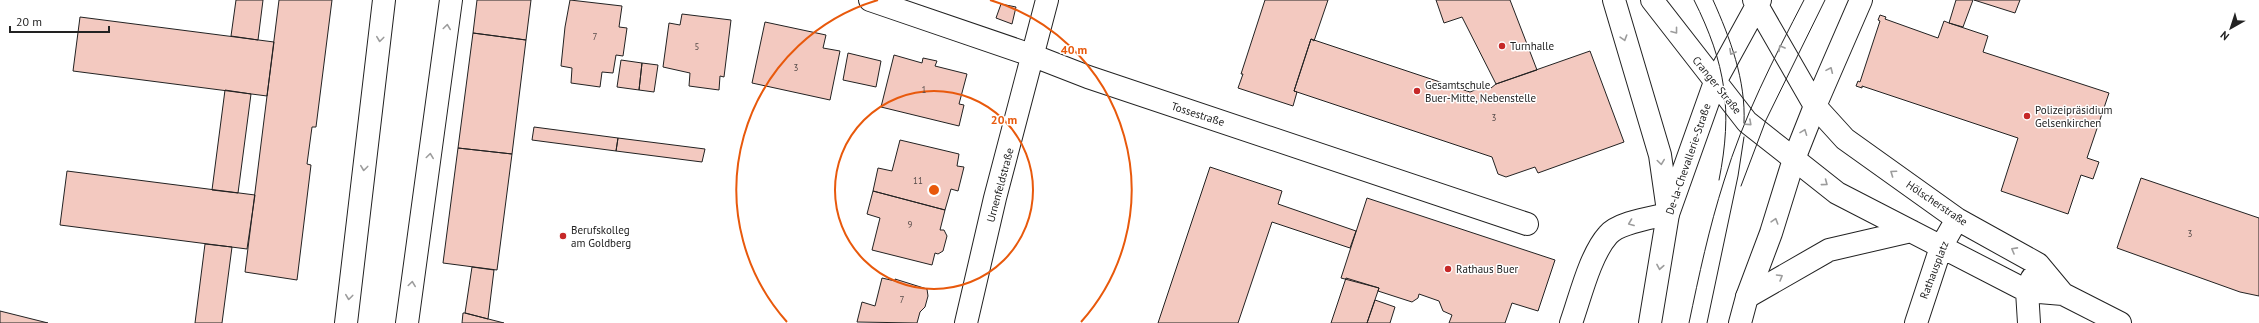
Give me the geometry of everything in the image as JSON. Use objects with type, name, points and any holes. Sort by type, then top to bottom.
[{"type":"street","points":[[346,323],[384,0]]},
{"type":"street","points":[[407,323],[451,0]]},
{"type":"street","name":"Tossestraße","points":[[870,0],[1034,56],[1088,77],[1527,224]]},
{"type":"street","name":"Urnenfeldstraße","points":[[966,323],[995,198],[1034,56],[1047,0]]},
{"type":"street","points":[[1571,323],[1591,265],[1608,234],[1631,222],[1668,214],[1660,155],[1614,0]]},
{"type":"street","name":"Cranger Straße","points":[[1652,0],[1747,122],[1794,159]]},
{"type":"street","points":[[1740,323],[1747,297],[1772,233],[1794,159],[1815,106],[1861,0]]},
{"type":"street","points":[[1757,2],[1815,106]]},
{"type":"street","name":"De-la-Chevallerie-Straße","points":[[1650,323],[1668,214],[1715,82],[1757,2]]},
{"type":"street","name":"Hölscherstraße","points":[[1815,106],[1845,139],[1957,219],[2038,264],[2063,294]]},
{"type":"street","name":"Hölscherstraße","points":[[1794,159],[1837,192],[1941,248],[2027,291],[2063,294],[2120,323]]},
{"type":"street","name":"Rathausplatz","points":[[1916,323],[1941,248],[1957,219]]},
{"type":"street","points":[[1747,297],[1829,250],[1911,232]]},
{"type":"street","points":[[2029,323],[2027,291],[2038,264]]},
{"type":"building","points":[[236,0],[263,0],[258,40],[231,36]]},
{"type":"building","points":[[279,0],[332,0],[316,127],[312,127],[307,164],[311,165],[297,280],[245,272]]},
{"type":"building","points":[[477,0],[531,0],[526,40],[473,33]]},
{"type":"building","points":[[570,0],[622,6],[619,27],[627,28],[623,56],[616,55],[613,73],[602,72],[600,87],[571,83],[572,68],[561,66],[565,27]]},
{"type":"building","points":[[1265,0],[1328,0],[1314,41],[1311,39],[1294,91],[1297,92],[1293,106],[1238,88],[1243,74],[1241,74]]},
{"type":"building","name":"Turnhalle","points":[[1436,0],[1510,0],[1537,70],[1496,84],[1462,17],[1444,23]]},
{"type":"building","points":[[1956,0],[1973,0],[1963,27],[1949,23]]},
{"type":"building","points":[[1974,0],[2020,0],[2015,13]]},
{"type":"building","points":[[1001,4],[1016,7],[1012,24],[996,18]]},
{"type":"building","points":[[682,14],[731,20],[724,77],[720,76],[719,90],[689,86],[690,73],[663,67],[669,23],[680,25]]},
{"type":"building","name":"Polizeipräsidium Gelsenkirchen","points":[[1880,15],[1886,17],[1885,19],[1938,38],[1944,21],[1988,36],[1983,52],[2109,93],[2087,158],[2099,162],[2093,179],[2081,175],[2068,214],[2001,191],[2018,138],[1862,86],[1862,88],[1856,86],[1858,81],[1860,82],[1880,21],[1878,20]]},
{"type":"building","points":[[80,17],[274,42],[267,96],[73,71]]},
{"type":"building","points":[[765,22],[826,35],[823,48],[840,51],[830,100],[752,83]]},
{"type":"building","points":[[473,33],[526,40],[512,154],[458,148]]},
{"type":"building","points":[[1311,39],[1470,92],[1480,88],[1491,88],[1496,84],[1590,51],[1624,142],[1538,173],[1535,167],[1506,177],[1498,174],[1492,157],[1294,91]]},
{"type":"building","points":[[848,53],[881,61],[876,87],[843,80]]},
{"type":"building","points":[[894,55],[922,63],[923,58],[937,61],[935,66],[967,74],[959,104],[964,105],[959,126],[881,107]]},
{"type":"building","points":[[621,60],[642,63],[639,90],[617,87]]},
{"type":"building","points":[[642,63],[658,65],[654,92],[639,90]]},
{"type":"building","points":[[225,90],[251,94],[238,193],[212,190]]},
{"type":"building","points":[[534,127],[618,138],[616,151],[532,140]]},
{"type":"building","points":[[618,138],[705,149],[702,162],[616,151]]},
{"type":"building","points":[[900,140],[959,154],[957,166],[964,167],[958,191],[951,189],[945,210],[873,191],[878,168],[892,171]]},
{"type":"building","points":[[458,148],[512,154],[497,270],[443,263]]},
{"type":"building","points":[[1210,167],[1282,191],[1278,204],[1356,231],[1350,248],[1272,222],[1238,323],[1158,323]]},
{"type":"building","points":[[67,171],[255,195],[247,249],[60,225]]},
{"type":"building","points":[[2141,178],[2259,218],[2259,296],[2240,292],[2117,248]]},
{"type":"building","points":[[873,191],[945,210],[940,230],[944,230],[947,236],[943,251],[938,254],[935,253],[932,265],[872,250],[880,218],[867,214]]},
{"type":"building","name":"Rathaus Buer","points":[[1367,198],[1555,260],[1538,311],[1512,303],[1505,323],[1449,323],[1452,315],[1443,311],[1439,301],[1419,294],[1418,298],[1412,302],[1378,291],[1379,288],[1341,278]]},
{"type":"building","points":[[205,244],[232,247],[222,323],[195,323]]},
{"type":"building","points":[[472,267],[494,270],[488,319],[465,313]]},
{"type":"building","points":[[882,278],[895,281],[895,279],[927,289],[928,296],[925,307],[920,312],[917,323],[857,322],[862,302],[875,306]]},
{"type":"building","points":[[1346,278],[1379,288],[1367,323],[1331,323]]},
{"type":"building","points":[[1375,300],[1395,307],[1390,323],[1367,323]]},
{"type":"building","points":[[0,311],[48,323],[0,323]]},
{"type":"building","points":[[463,313],[465,313],[504,323],[462,323]]},
{"type":"tram line","points":[[1694,0],[1713,45],[1720,67],[1724,88],[1726,131],[1719,180]]},
{"type":"tram line","points":[[1713,0],[1731,44],[1740,75],[1744,107],[1744,123]]},
{"type":"tram line","points":[[1689,323],[1709,234],[1740,134],[1760,89],[1804,0]]},
{"type":"tram line","points":[[1741,186],[1766,120],[1825,0]]},
{"type":"tram line","points":[[1707,323],[1738,176],[1744,137]]},
{"type":"place","name":"Turnhalle","points":[[1502,46]]},
{"type":"place","name":"Gesamtschule Buer-Mitte, Nebenstelle","points":[[1417,91]]},
{"type":"place","name":"Polizeipräsidium Gelsenkirchen","points":[[2027,116]]},
{"type":"place","name":"Berufskolleg am Goldberg","points":[[563,236]]},
{"type":"place","name":"Rathaus Buer","points":[[1448,269]]}]
